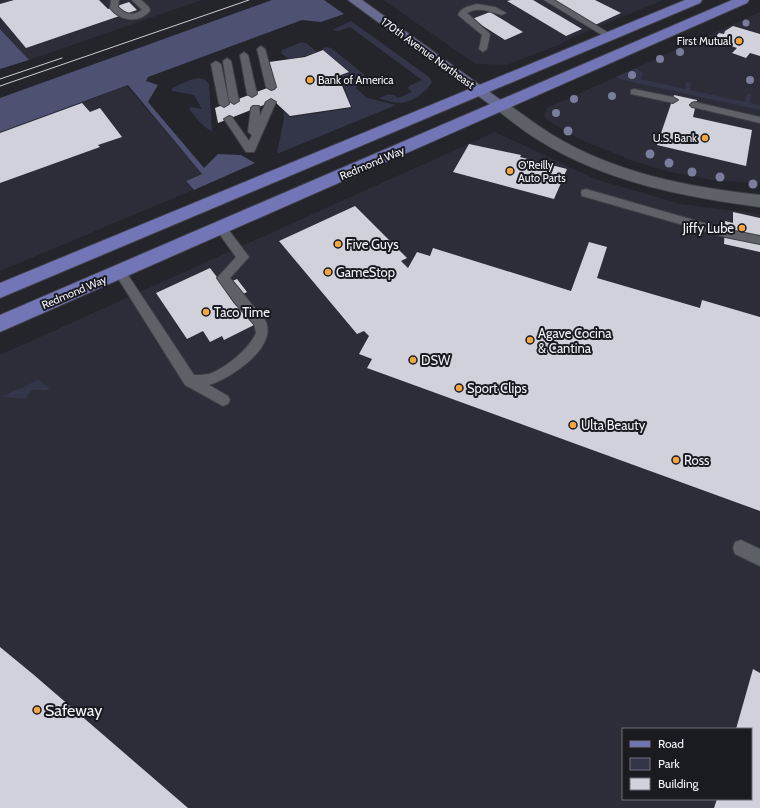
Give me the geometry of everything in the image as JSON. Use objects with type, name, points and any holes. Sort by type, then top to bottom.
[{"type":"main road","name":"170th Avenue Northeast","points":[[354,0],[501,106]]},
{"type":"main road","name":"Redmond Way","points":[[0,291],[696,0]]},
{"type":"main road","name":"Redmond Way","points":[[0,324],[743,0]]},
{"type":"main road","points":[[624,52],[644,36],[671,21],[672,15],[666,12]]},
{"type":"street","points":[[501,106],[557,144],[620,172],[698,193],[760,201]]},
{"type":"lane","points":[[115,0],[114,8],[126,17],[136,17],[146,10]]},
{"type":"lane","points":[[120,0],[120,7],[129,15],[138,15],[146,10]]},
{"type":"lane","points":[[136,0],[146,10]]},
{"type":"lane","points":[[548,0],[610,36]]},
{"type":"lane","points":[[483,49],[486,34],[465,18],[462,15],[463,12],[475,6],[481,6],[502,13]]},
{"type":"lane","points":[[244,55],[271,87]]},
{"type":"lane","points":[[244,55],[257,92]]},
{"type":"lane","points":[[238,99],[244,55]]},
{"type":"lane","points":[[216,64],[224,104]]},
{"type":"lane","points":[[634,92],[673,100]]},
{"type":"lane","points":[[250,150],[264,105],[250,150]]},
{"type":"lane","points":[[695,105],[760,120]]},
{"type":"lane","points":[[250,150],[238,116],[250,150]]},
{"type":"lane","points":[[586,193],[724,233],[760,240]]},
{"type":"lane","points":[[190,381],[211,379],[239,362],[255,347],[262,333],[262,325],[243,305],[223,278],[243,256],[220,228]]},
{"type":"lane","points":[[120,272],[190,381],[223,400]]},
{"type":"lane","points":[[741,548],[760,558]]},
{"type":"shaded area","points":[[0,0],[202,0],[29,60],[0,28]]},
{"type":"shaded area","points":[[272,0],[324,0],[344,14],[321,22],[302,20],[148,77],[146,81],[158,85],[148,102],[204,168],[218,154],[241,155],[255,163],[194,190],[186,181],[202,174],[128,85],[0,132],[0,98]]},
{"type":"shaded area","points":[[383,0],[663,0],[571,38],[561,44],[507,65],[476,64]]},
{"type":"shaded area","points":[[760,12],[760,183],[713,180],[674,173],[636,162],[579,139],[547,120],[544,115],[547,108]]},
{"type":"shaded area","points":[[0,29],[29,60],[0,69]]},
{"type":"shaded area","points":[[127,86],[202,174],[185,181],[193,190],[0,271],[0,132]]},
{"type":"shaded area","points":[[495,132],[595,179],[681,204],[760,214],[760,808],[0,808],[0,355]]},
{"type":"green space","points":[[351,21],[429,77],[432,82],[430,86],[418,96],[404,103],[380,99],[379,98],[389,95],[393,95],[398,98],[412,92],[408,88],[409,86],[422,80],[350,27],[338,31],[332,30]]},
{"type":"green space","points":[[302,42],[306,43],[317,52],[289,59],[281,53],[282,50]]},
{"type":"green space","points":[[326,47],[331,48],[366,76],[355,81],[358,85],[356,88],[367,98],[396,105],[277,154],[284,118],[283,111],[290,117],[352,108],[340,76],[350,72],[322,49]]},
{"type":"green space","points":[[636,68],[643,73],[641,79],[685,89],[686,82],[691,83],[690,90],[745,102],[747,94],[751,94],[750,103],[760,105],[760,110],[623,80],[616,77]]},
{"type":"green space","points":[[198,78],[204,79],[209,84],[212,131],[202,125],[189,109],[191,107],[202,109],[194,95],[172,91],[172,88]]},
{"type":"green space","points":[[38,380],[50,389],[31,390],[26,399],[1,397]]},
{"type":"building","points":[[14,0],[99,0],[108,9],[129,2],[137,10],[26,48],[0,17],[0,4]]},
{"type":"building","points":[[533,0],[582,29],[566,36],[507,1]]},
{"type":"building","points":[[551,0],[595,0],[621,13],[595,25]]},
{"type":"building","points":[[490,12],[523,32],[505,40],[472,19]]},
{"type":"building","name":"First Mutual","points":[[733,26],[760,34],[760,56],[750,53],[746,58],[732,53],[737,48],[713,40],[719,33],[724,34],[725,31]]},
{"type":"building","points":[[323,50],[349,72],[338,76],[351,107],[290,116],[274,101],[218,123],[215,108],[275,85],[269,62],[305,57]]},
{"type":"building","name":"U.S. Bank","points":[[674,95],[697,100],[693,117],[752,130],[746,166],[657,145]]},
{"type":"building","points":[[82,103],[90,112],[100,108],[122,137],[98,145],[100,147],[0,183],[0,133]]},
{"type":"building","name":"O'Reilly Auto Parts","points":[[469,144],[521,155],[520,157],[567,169],[554,199],[453,172]]},
{"type":"building","points":[[355,206],[407,258],[401,261],[408,268],[417,252],[430,256],[433,248],[571,291],[589,242],[607,247],[597,278],[700,308],[702,300],[760,317],[760,511],[367,368],[372,359],[359,354],[369,336],[364,331],[357,334],[279,241]]},
{"type":"building","name":"Jiffy Lube","points":[[733,212],[760,218],[760,252],[724,244],[725,221],[733,223]]},
{"type":"building","name":"Taco Time","points":[[210,268],[223,285],[237,279],[247,292],[234,299],[254,325],[224,340],[222,336],[210,342],[203,331],[187,339],[156,293]]},
{"type":"building","name":"Safeway","points":[[0,647],[34,675],[188,808],[0,808]]},
{"type":"building","points":[[753,669],[760,673],[760,808],[714,808],[717,800],[752,800],[752,728],[736,728]]},
{"type":"tram line","points":[[0,86],[249,0]]},
{"type":"tram line","points":[[0,79],[62,58]]},
{"type":"place","name":"First Mutual","points":[[739,41]]},
{"type":"place","name":"Bank of America","points":[[310,80]]},
{"type":"place","name":"U.S. Bank","points":[[705,138]]},
{"type":"place","name":"O'Reilly Auto Parts","points":[[510,171]]},
{"type":"place","name":"Jiffy Lube","points":[[742,228]]},
{"type":"place","name":"Five Guys","points":[[338,244]]},
{"type":"place","name":"GameStop","points":[[328,272]]},
{"type":"place","name":"Taco Time","points":[[206,312]]},
{"type":"place","name":"Agave Cocina & Cantina","points":[[530,340]]},
{"type":"place","name":"DSW","points":[[413,360]]},
{"type":"place","name":"Sport Clips","points":[[459,388]]},
{"type":"place","name":"Ulta Beauty","points":[[573,425]]},
{"type":"place","name":"Ross","points":[[676,460]]},
{"type":"place","name":"Safeway","points":[[37,710]]}]
